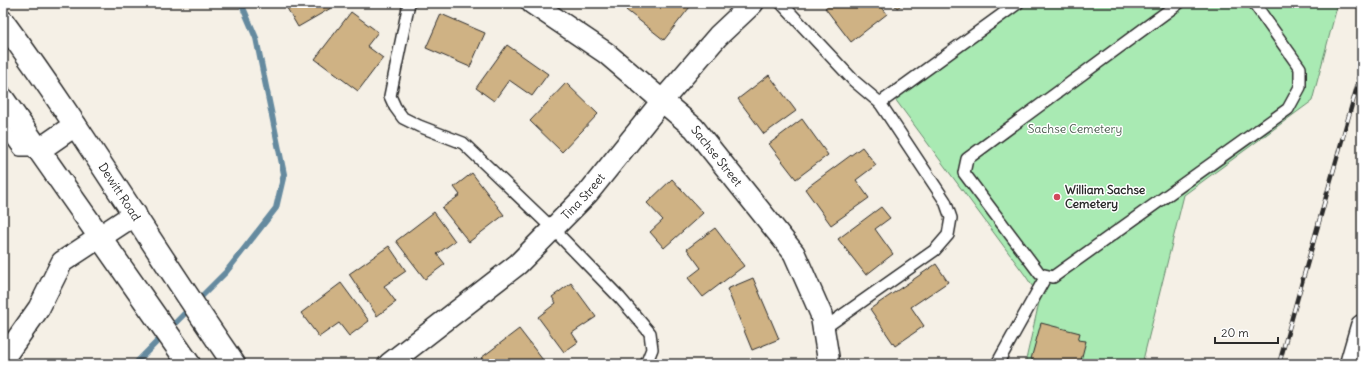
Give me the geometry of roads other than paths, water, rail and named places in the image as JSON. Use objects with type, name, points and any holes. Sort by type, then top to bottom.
[{"type":"main road","name":"Dewitt Road","points":[[3,22],[76,125],[135,214],[163,260],[234,364]]},
{"type":"main road","points":[[3,99],[186,359]]},
{"type":"main road","points":[[39,150],[76,125]]},
{"type":"main road","points":[[100,237],[135,214]]},
{"type":"main road","points":[[1351,364],[1362,326]]},
{"type":"street","name":"Sachse Street","points":[[532,3],[606,53],[694,128],[794,253],[821,314],[828,357],[827,364]]},
{"type":"street","name":"Tina Street","points":[[389,364],[518,264],[588,193],[662,101],[718,36],[753,3]]},
{"type":"street","points":[[3,359],[39,308],[62,262],[100,237]]},
{"type":"lane","points":[[409,3],[390,96],[395,108],[403,118],[418,126],[463,143],[553,229],[620,298],[650,333],[652,349],[646,364]]},
{"type":"lane","points":[[781,3],[854,81],[880,104],[945,201],[951,218],[948,235],[935,250],[823,330]]},
{"type":"lane","points":[[880,104],[1018,3]]},
{"type":"lane","points":[[1179,3],[967,159],[964,173],[1040,274],[1053,277],[1288,109],[1300,87],[1300,68],[1254,3]]},
{"type":"lane","points":[[3,127],[20,150],[39,150]]},
{"type":"lane","points":[[997,364],[1046,276]]},
{"type":"waterway","points":[[197,301],[226,272],[276,208],[284,174],[256,38],[241,3]]},
{"type":"waterway","points":[[135,364],[190,308]]},
{"type":"railway","points":[[1279,364],[1362,69]]},
{"type":"place","name":"William Sachse Cemetery","points":[[1057,197]]},
{"type":"park label","name":"Sachse Cemetery","points":[[1075,129]]}]
